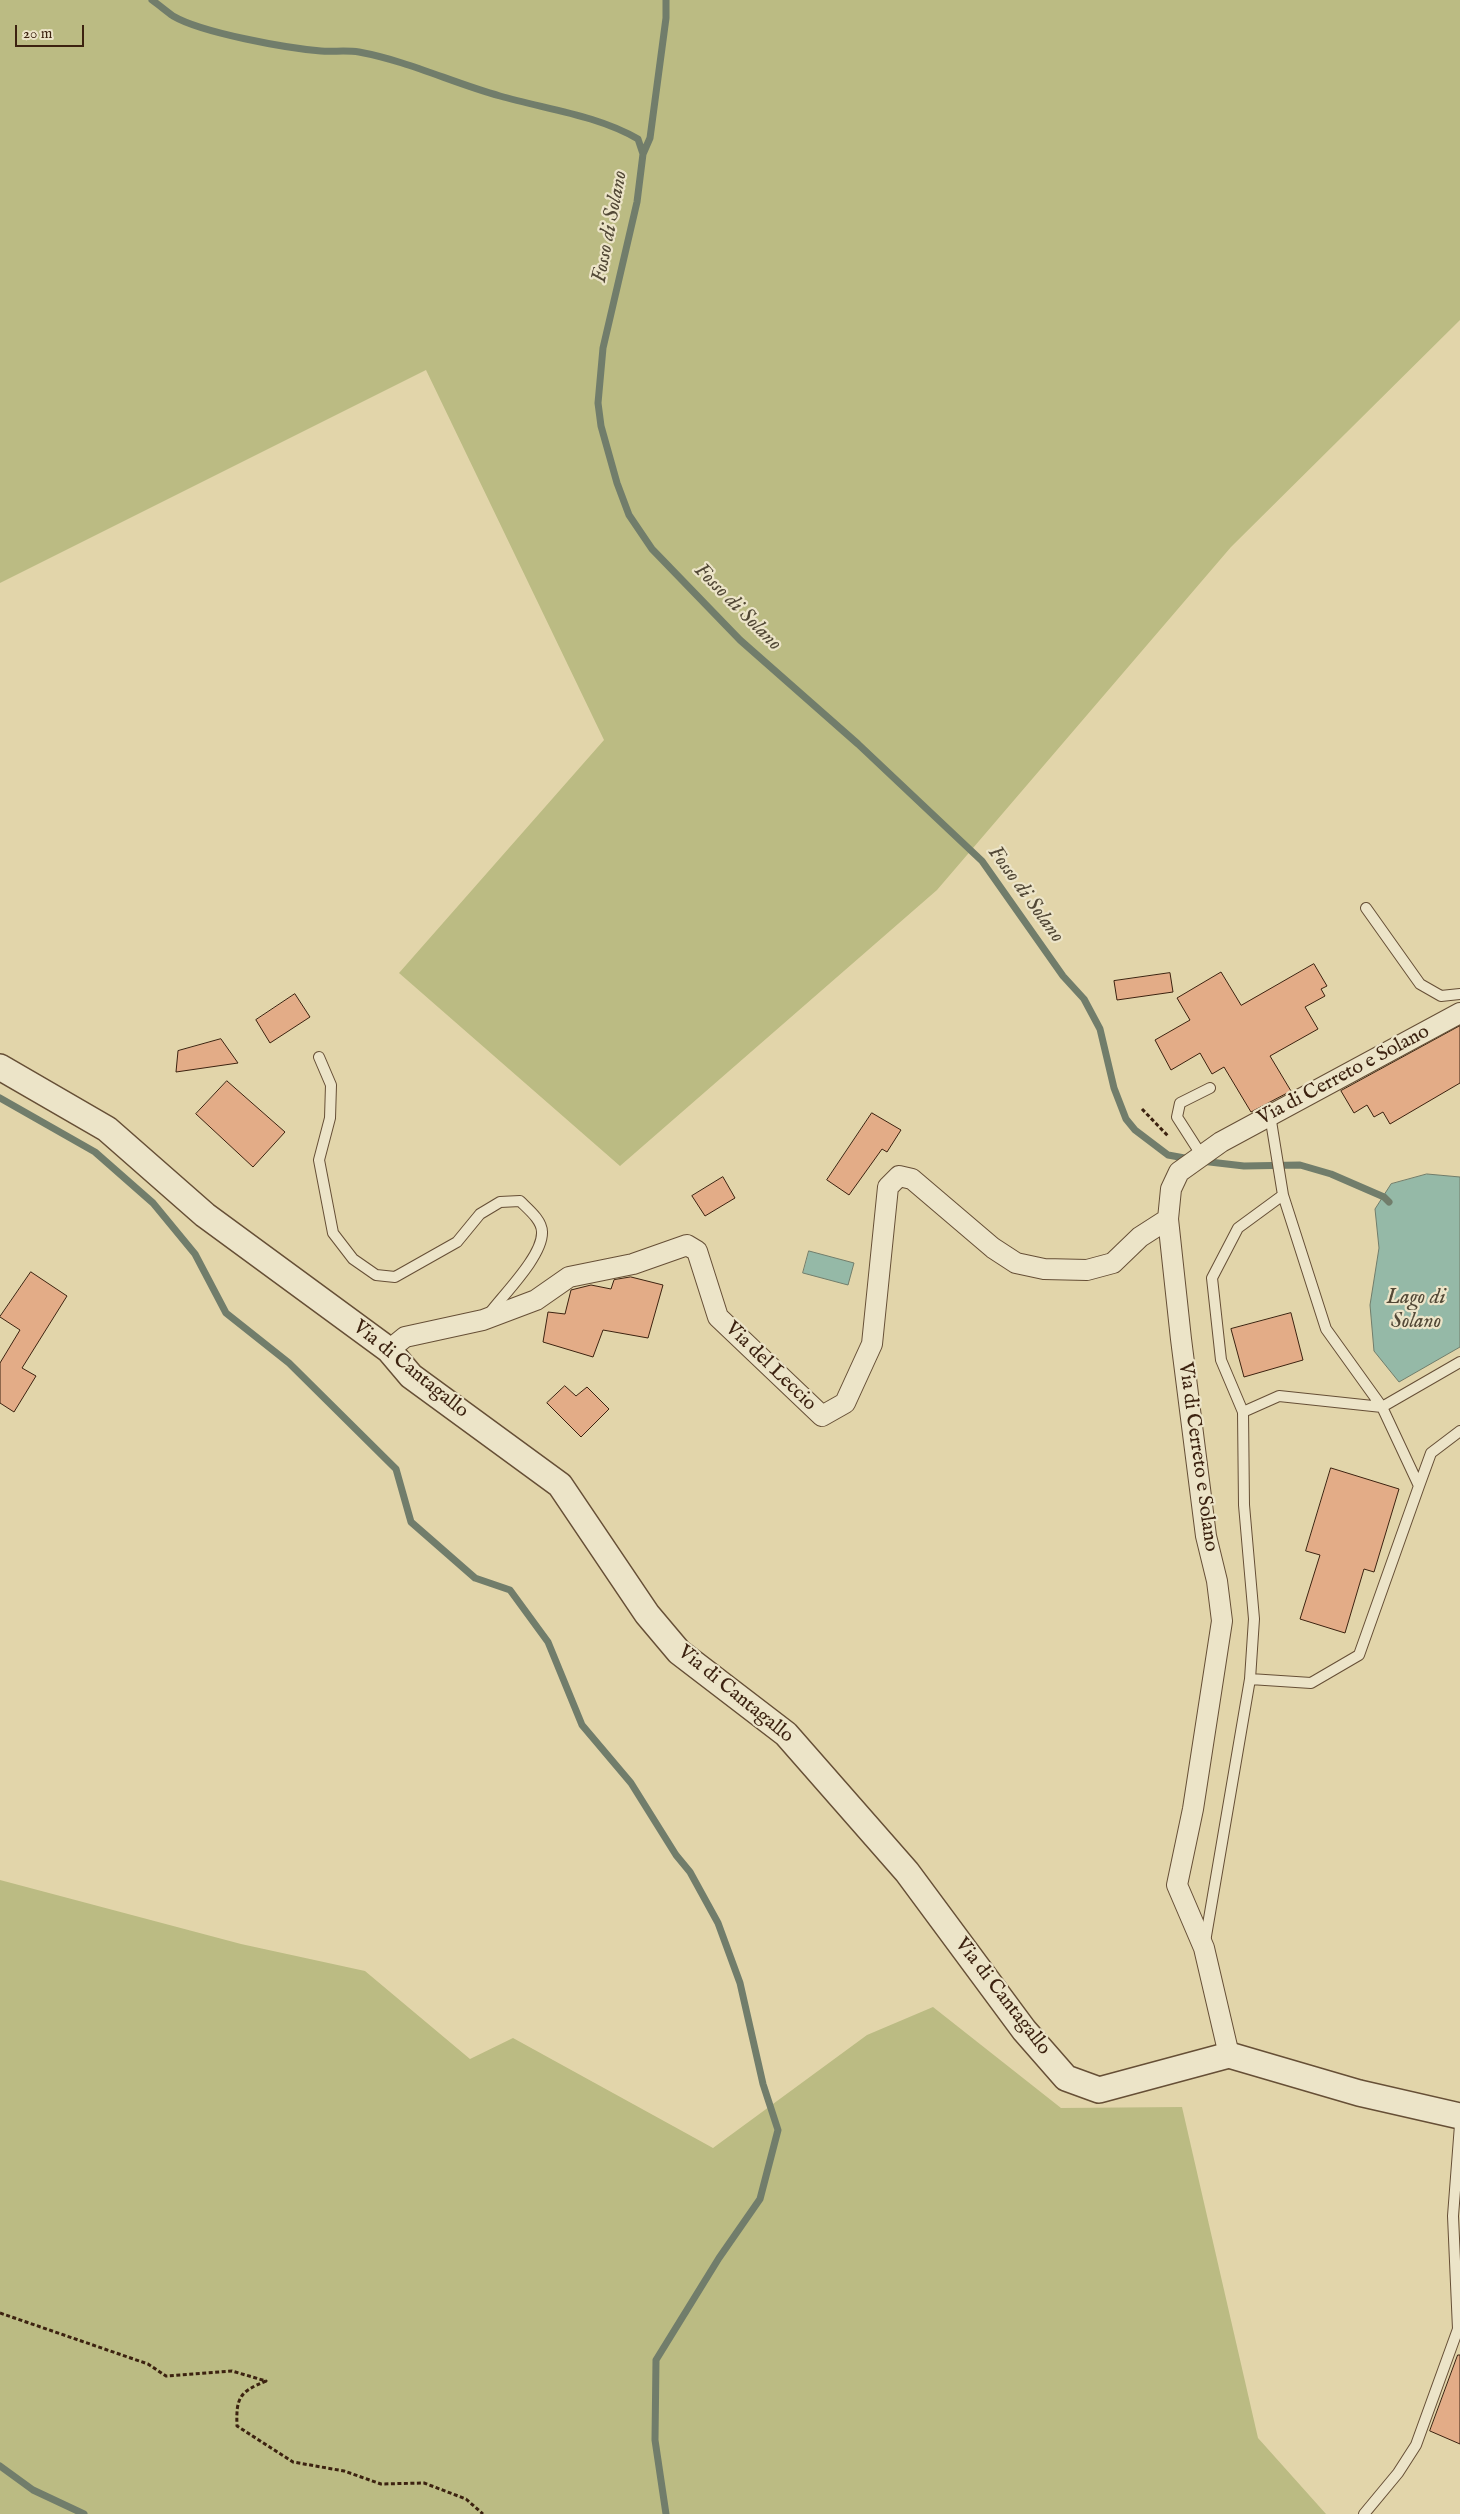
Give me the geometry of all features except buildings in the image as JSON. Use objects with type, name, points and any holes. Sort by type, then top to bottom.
[{"type":"street","name":"Via di Cerreto e Solano","points":[[1229,2055],[1204,1948],[1178,1885],[1193,1809],[1222,1620],[1217,1581],[1206,1536],[1168,1219],[1171,1189],[1179,1172],[1221,1142],[1460,1013]]},
{"type":"street","name":"Via di Cantagallo","points":[[0,1067],[107,1129],[205,1215],[389,1350],[412,1376],[560,1484],[647,1614],[679,1652],[786,1734],[907,1872],[1024,2030],[1066,2078],[1099,2090],[1229,2055]]},
{"type":"street","name":"Via del Leccio","points":[[389,1350],[405,1338],[483,1320],[536,1300],[570,1277],[633,1264],[687,1245],[697,1251],[718,1317],[822,1416],[845,1402],[872,1344],[888,1188],[899,1176],[912,1179],[993,1248],[1008,1258],[1016,1263],[1044,1269],[1087,1270],[1112,1263],[1140,1237],[1168,1219]]},
{"type":"street","points":[[1229,2055],[1359,2093],[1460,2116]]},
{"type":"lane","points":[[1366,908],[1420,984],[1441,996],[1460,994]]},
{"type":"lane","points":[[319,1057],[332,1085],[330,1118],[318,1160],[333,1233],[353,1259],[376,1275],[395,1277],[457,1242],[480,1214],[500,1202],[520,1201],[534,1215],[542,1231],[540,1246],[483,1320]]},
{"type":"lane","points":[[1202,1156],[1177,1117],[1180,1103],[1210,1088]]},
{"type":"lane","points":[[1270,1115],[1283,1195],[1326,1329],[1382,1407],[1419,1486]]},
{"type":"lane","points":[[1204,1948],[1250,1679],[1254,1619],[1244,1505],[1244,1412],[1220,1360],[1212,1278],[1238,1228],[1283,1195]]},
{"type":"lane","points":[[1244,1412],[1279,1396],[1382,1407],[1460,1362]]},
{"type":"lane","points":[[1250,1679],[1312,1683],[1359,1655],[1431,1453],[1460,1431]]},
{"type":"lane","points":[[1364,2514],[1398,2473],[1416,2445],[1458,2329],[1453,2216],[1460,2125]]},
{"type":"path","points":[[0,2313],[148,2364],[166,2376],[232,2371],[266,2381],[246,2389],[236,2404],[237,2426],[293,2462],[344,2472],[381,2484],[424,2482],[466,2499],[483,2514]]},
{"type":"green space","points":[[0,0],[1460,0],[1460,320],[1231,547],[937,890],[620,1166],[399,973],[604,740],[426,370],[0,583]]},
{"type":"green space","points":[[0,1880],[241,1944],[365,1971],[470,2059],[513,2038],[713,2148],[867,2035],[933,2007],[1061,2108],[1182,2107],[1258,2438],[1326,2514],[0,2514]]},
{"type":"water","name":"Lago di Solano","points":[[1427,1174],[1460,1177],[1460,1347],[1399,1382],[1374,1351],[1370,1305],[1379,1248],[1375,1209],[1391,1184]]},
{"type":"water","points":[[809,1251],[854,1263],[848,1285],[803,1273]]},
{"type":"waterway","name":"Fosso di Solano","points":[[152,0],[173,16],[223,34],[287,47],[321,51],[354,51],[377,56],[413,66],[500,96],[588,118],[638,139],[643,154],[637,202],[603,348],[598,403],[601,426],[617,483],[629,515],[652,549],[740,640],[858,744],[982,861],[1063,976],[1084,999],[1100,1029],[1114,1088],[1126,1119],[1135,1130],[1168,1155],[1190,1159]]},
{"type":"waterway","points":[[643,154],[650,138],[666,18],[666,0]]},
{"type":"waterway","points":[[0,1098],[95,1152],[153,1203],[195,1254],[226,1313],[289,1363],[396,1469],[411,1522],[475,1578],[510,1590],[548,1642],[582,1725],[631,1783],[676,1855],[690,1872],[718,1923],[740,1983],[763,2084],[778,2130],[760,2199],[719,2258],[656,2360],[655,2440],[666,2514]]},
{"type":"waterway","name":"Fosso di Solano","points":[[1201,1161],[1244,1166],[1300,1165],[1331,1174],[1384,1197],[1389,1202]]},
{"type":"waterway","points":[[0,2466],[33,2490],[84,2514]]}]
